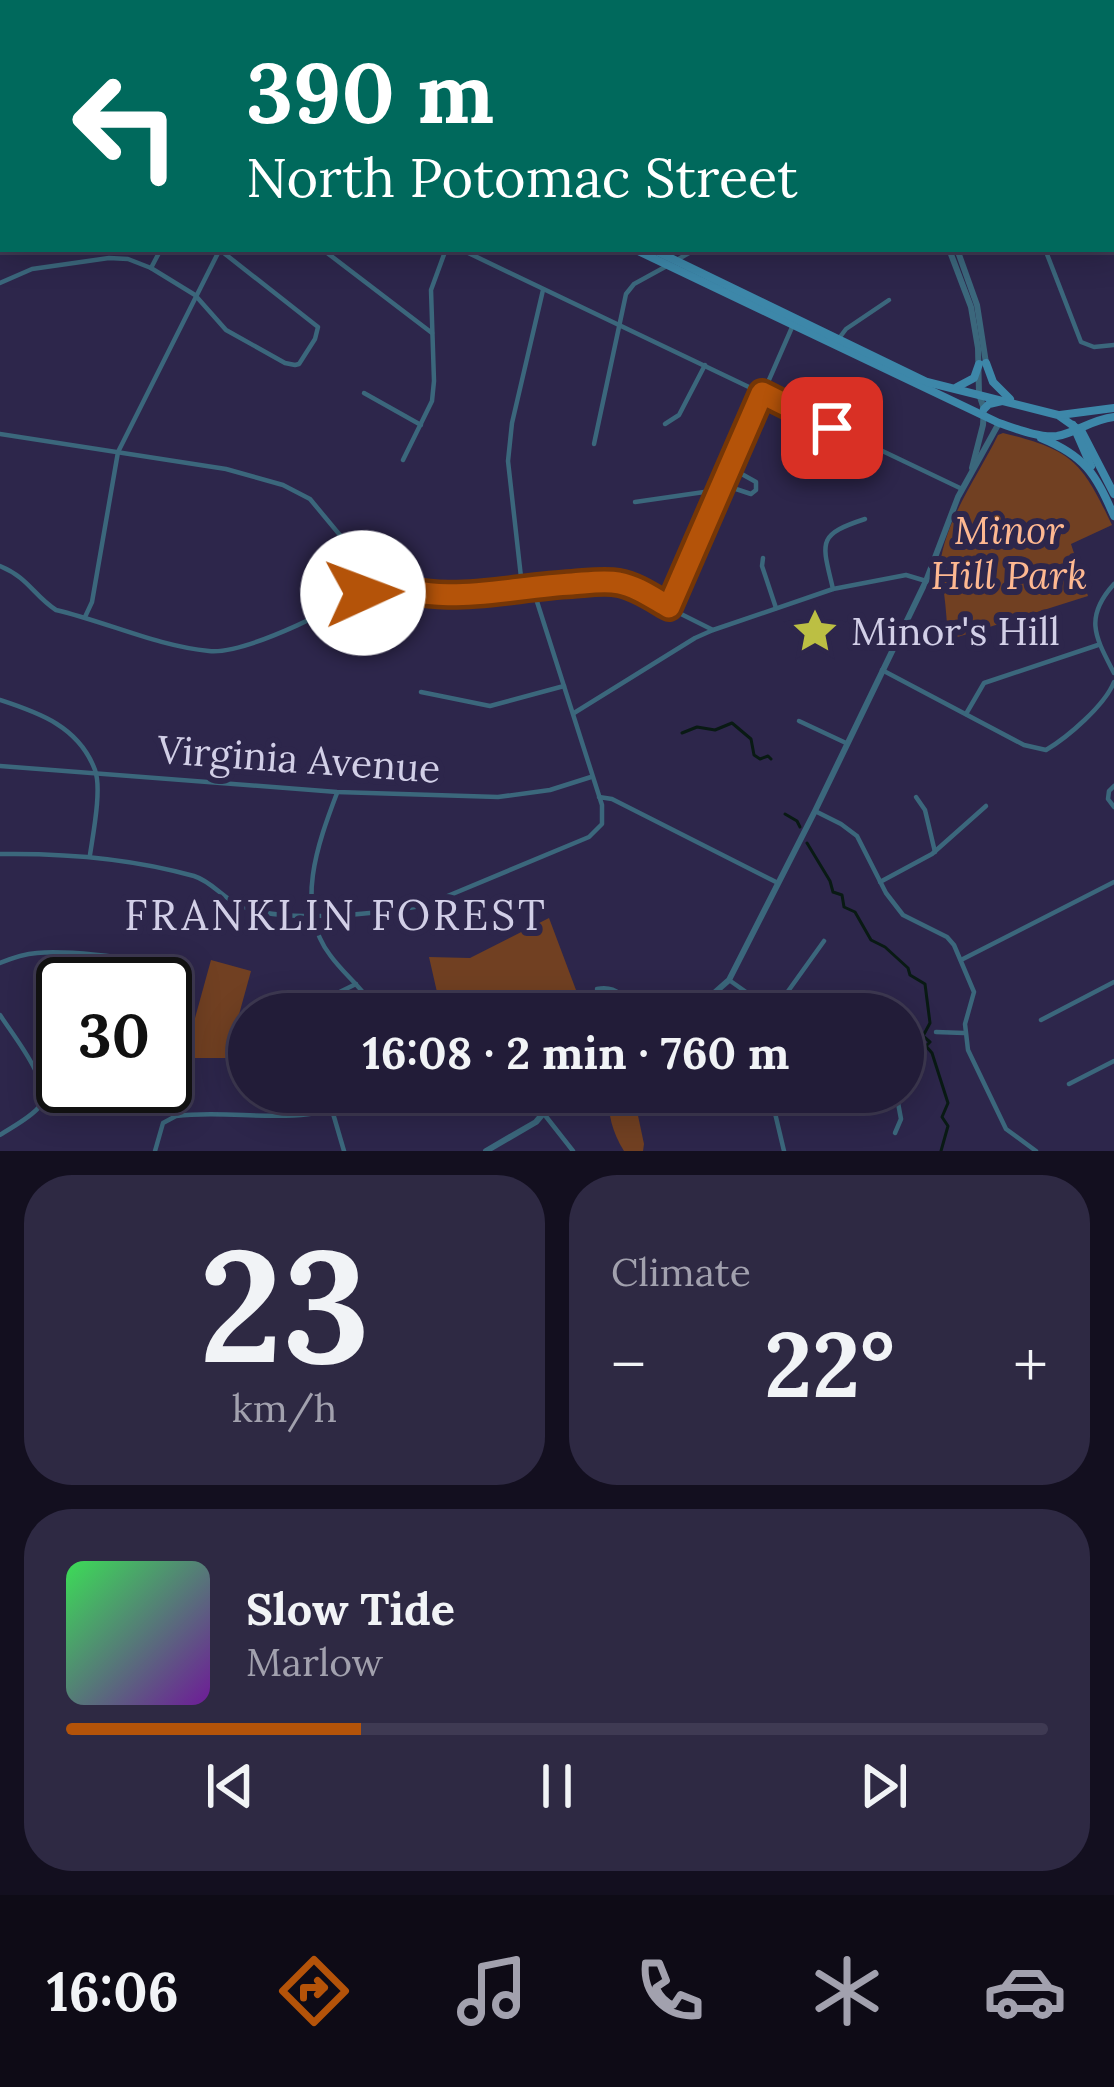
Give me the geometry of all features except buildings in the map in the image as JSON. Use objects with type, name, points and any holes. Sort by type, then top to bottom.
[{"type":"main road","points":[[642,252],[999,423],[1075,454],[1094,472]]},
{"type":"main road","points":[[656,252],[672,263]]},
{"type":"main road","points":[[836,342],[927,382],[1058,415],[1108,413]]},
{"type":"main road","points":[[954,388],[974,378],[983,363]]},
{"type":"main road","points":[[983,363],[993,382],[1016,404]]},
{"type":"main road","points":[[984,413],[989,404],[1004,400]]},
{"type":"main road","points":[[1028,432],[1055,436],[1074,427],[1081,417],[1108,413]]},
{"type":"main road","points":[[1090,443],[1089,430],[1108,413]]},
{"type":"main road","points":[[1058,415],[1090,443],[1114,494]]},
{"type":"main road","points":[[1074,427],[1114,516]]},
{"type":"street","points":[[109,252],[110,258]]},
{"type":"street","points":[[151,268],[159,252]]},
{"type":"street","points":[[85,617],[92,602],[118,452],[218,252]]},
{"type":"street","points":[[0,284],[32,269],[110,258],[128,260],[195,295],[226,331],[295,365],[309,350],[317,327],[224,252]]},
{"type":"street","points":[[326,252],[432,334]]},
{"type":"street","points":[[403,460],[432,401],[431,290],[445,252]]},
{"type":"street","points":[[466,252],[962,489]]},
{"type":"street","points":[[594,444],[626,293],[691,252]]},
{"type":"street","points":[[954,252],[983,363],[979,394],[984,413],[971,472]]},
{"type":"street","points":[[1047,252],[1081,342],[1094,347],[1114,345]]},
{"type":"street","points":[[522,588],[508,461],[512,423],[543,290]]},
{"type":"street","points":[[836,342],[846,329],[889,300]]},
{"type":"street","points":[[669,607],[794,322]]},
{"type":"street","points":[[665,424],[679,415],[705,365]]},
{"type":"street","points":[[364,393],[422,425]]},
{"type":"street","points":[[714,993],[729,980],[815,811],[926,581],[962,489],[999,423]]},
{"type":"street","points":[[832,428],[818,454],[823,468],[846,435]]},
{"type":"street","points":[[0,434],[226,469],[300,492],[379,580],[396,586],[449,596],[607,582],[631,587],[712,630]]},
{"type":"street","points":[[635,502],[722,487],[752,494],[755,482],[731,468]]},
{"type":"street","points":[[833,589],[825,545],[829,534],[865,519]]},
{"type":"street","points":[[763,558],[776,608]]},
{"type":"street","points":[[0,566],[24,578],[51,608],[178,645],[220,652],[326,613],[379,580]]},
{"type":"street","points":[[574,713],[712,630],[833,589],[906,575],[926,581]]},
{"type":"street","points":[[1114,584],[1098,610],[1096,628],[1098,645],[1114,673]]},
{"type":"street","points":[[0,854],[90,855],[201,879],[244,908],[312,915],[402,910],[448,897],[590,837],[603,820],[599,797],[532,586]]},
{"type":"street","points":[[966,714],[984,683],[1098,645]]},
{"type":"street","points":[[882,670],[1024,745],[1046,751],[1106,698],[1114,682]]},
{"type":"street","points":[[421,692],[490,706],[564,686]]},
{"type":"street","points":[[0,700],[56,722],[80,745],[97,773],[90,855]]},
{"type":"street","points":[[799,721],[846,743]]},
{"type":"street","name":"Virginia Avenue","points":[[0,766],[337,792],[510,797],[592,777]]},
{"type":"street","points":[[1114,786],[1108,799],[1114,807]]},
{"type":"street","points":[[337,792],[314,873],[312,915],[326,950],[365,993]]},
{"type":"street","points":[[599,797],[612,799],[778,883]]},
{"type":"street","points":[[916,797],[925,810],[935,852]]},
{"type":"street","points":[[880,882],[935,852],[986,806]]},
{"type":"street","points":[[815,811],[857,836],[903,915],[947,937],[974,992],[964,1033],[968,1050],[1001,1122],[1036,1151]]},
{"type":"street","points":[[961,960],[1114,881]]},
{"type":"street","points":[[787,993],[824,941]]},
{"type":"street","points":[[0,963],[50,952],[111,957]]},
{"type":"street","points":[[729,980],[746,993]]},
{"type":"street","points":[[1041,1020],[1114,982]]},
{"type":"street","points":[[338,993],[356,984]]},
{"type":"street","points":[[597,989],[620,993]]},
{"type":"street","points":[[0,1015],[34,1067],[44,1092],[36,1110],[0,1135]]},
{"type":"street","points":[[936,1031],[964,1033]]},
{"type":"street","points":[[1069,1084],[1114,1061]]},
{"type":"street","points":[[155,1151],[163,1123],[176,1116],[311,1113]]},
{"type":"street","points":[[333,1113],[344,1151]]},
{"type":"street","points":[[775,1113],[784,1151]]},
{"type":"street","points":[[895,1132],[900,1113]]},
{"type":"street","points":[[486,1151],[544,1114],[573,1151]]},
{"type":"green space","name":"Minor Hill Park","points":[[1003,433],[1045,446],[1072,462],[1092,486],[1112,525],[1071,544],[1088,596],[948,640],[940,569],[943,548],[964,498]]},
{"type":"green space","points":[[549,918],[577,993],[437,993],[429,957],[470,958]]},
{"type":"green space","points":[[211,960],[251,971],[245,993],[228,993],[227,1058],[192,1058],[192,1029]]},
{"type":"green space","points":[[610,1113],[637,1113],[643,1151],[624,1151]]},
{"type":"waterway","points":[[682,733],[732,723],[751,739],[754,755],[771,759]]},
{"type":"waterway","points":[[785,814],[800,827]]},
{"type":"waterway","points":[[807,843],[833,892],[842,895],[844,907],[855,912],[871,940],[925,984],[930,1023],[923,1036],[930,1042],[926,1046],[948,1103],[942,1117],[948,1126],[941,1151]]},
{"type":"place","name":"Minor's Hill","points":[[815,631]]},
{"type":"district","name":"FRANKLIN FOREST","points":[[336,915]]},
{"type":"route","points":[[363,593],[379,580],[449,596],[607,582],[626,584],[669,607],[762,393],[832,428]]}]
